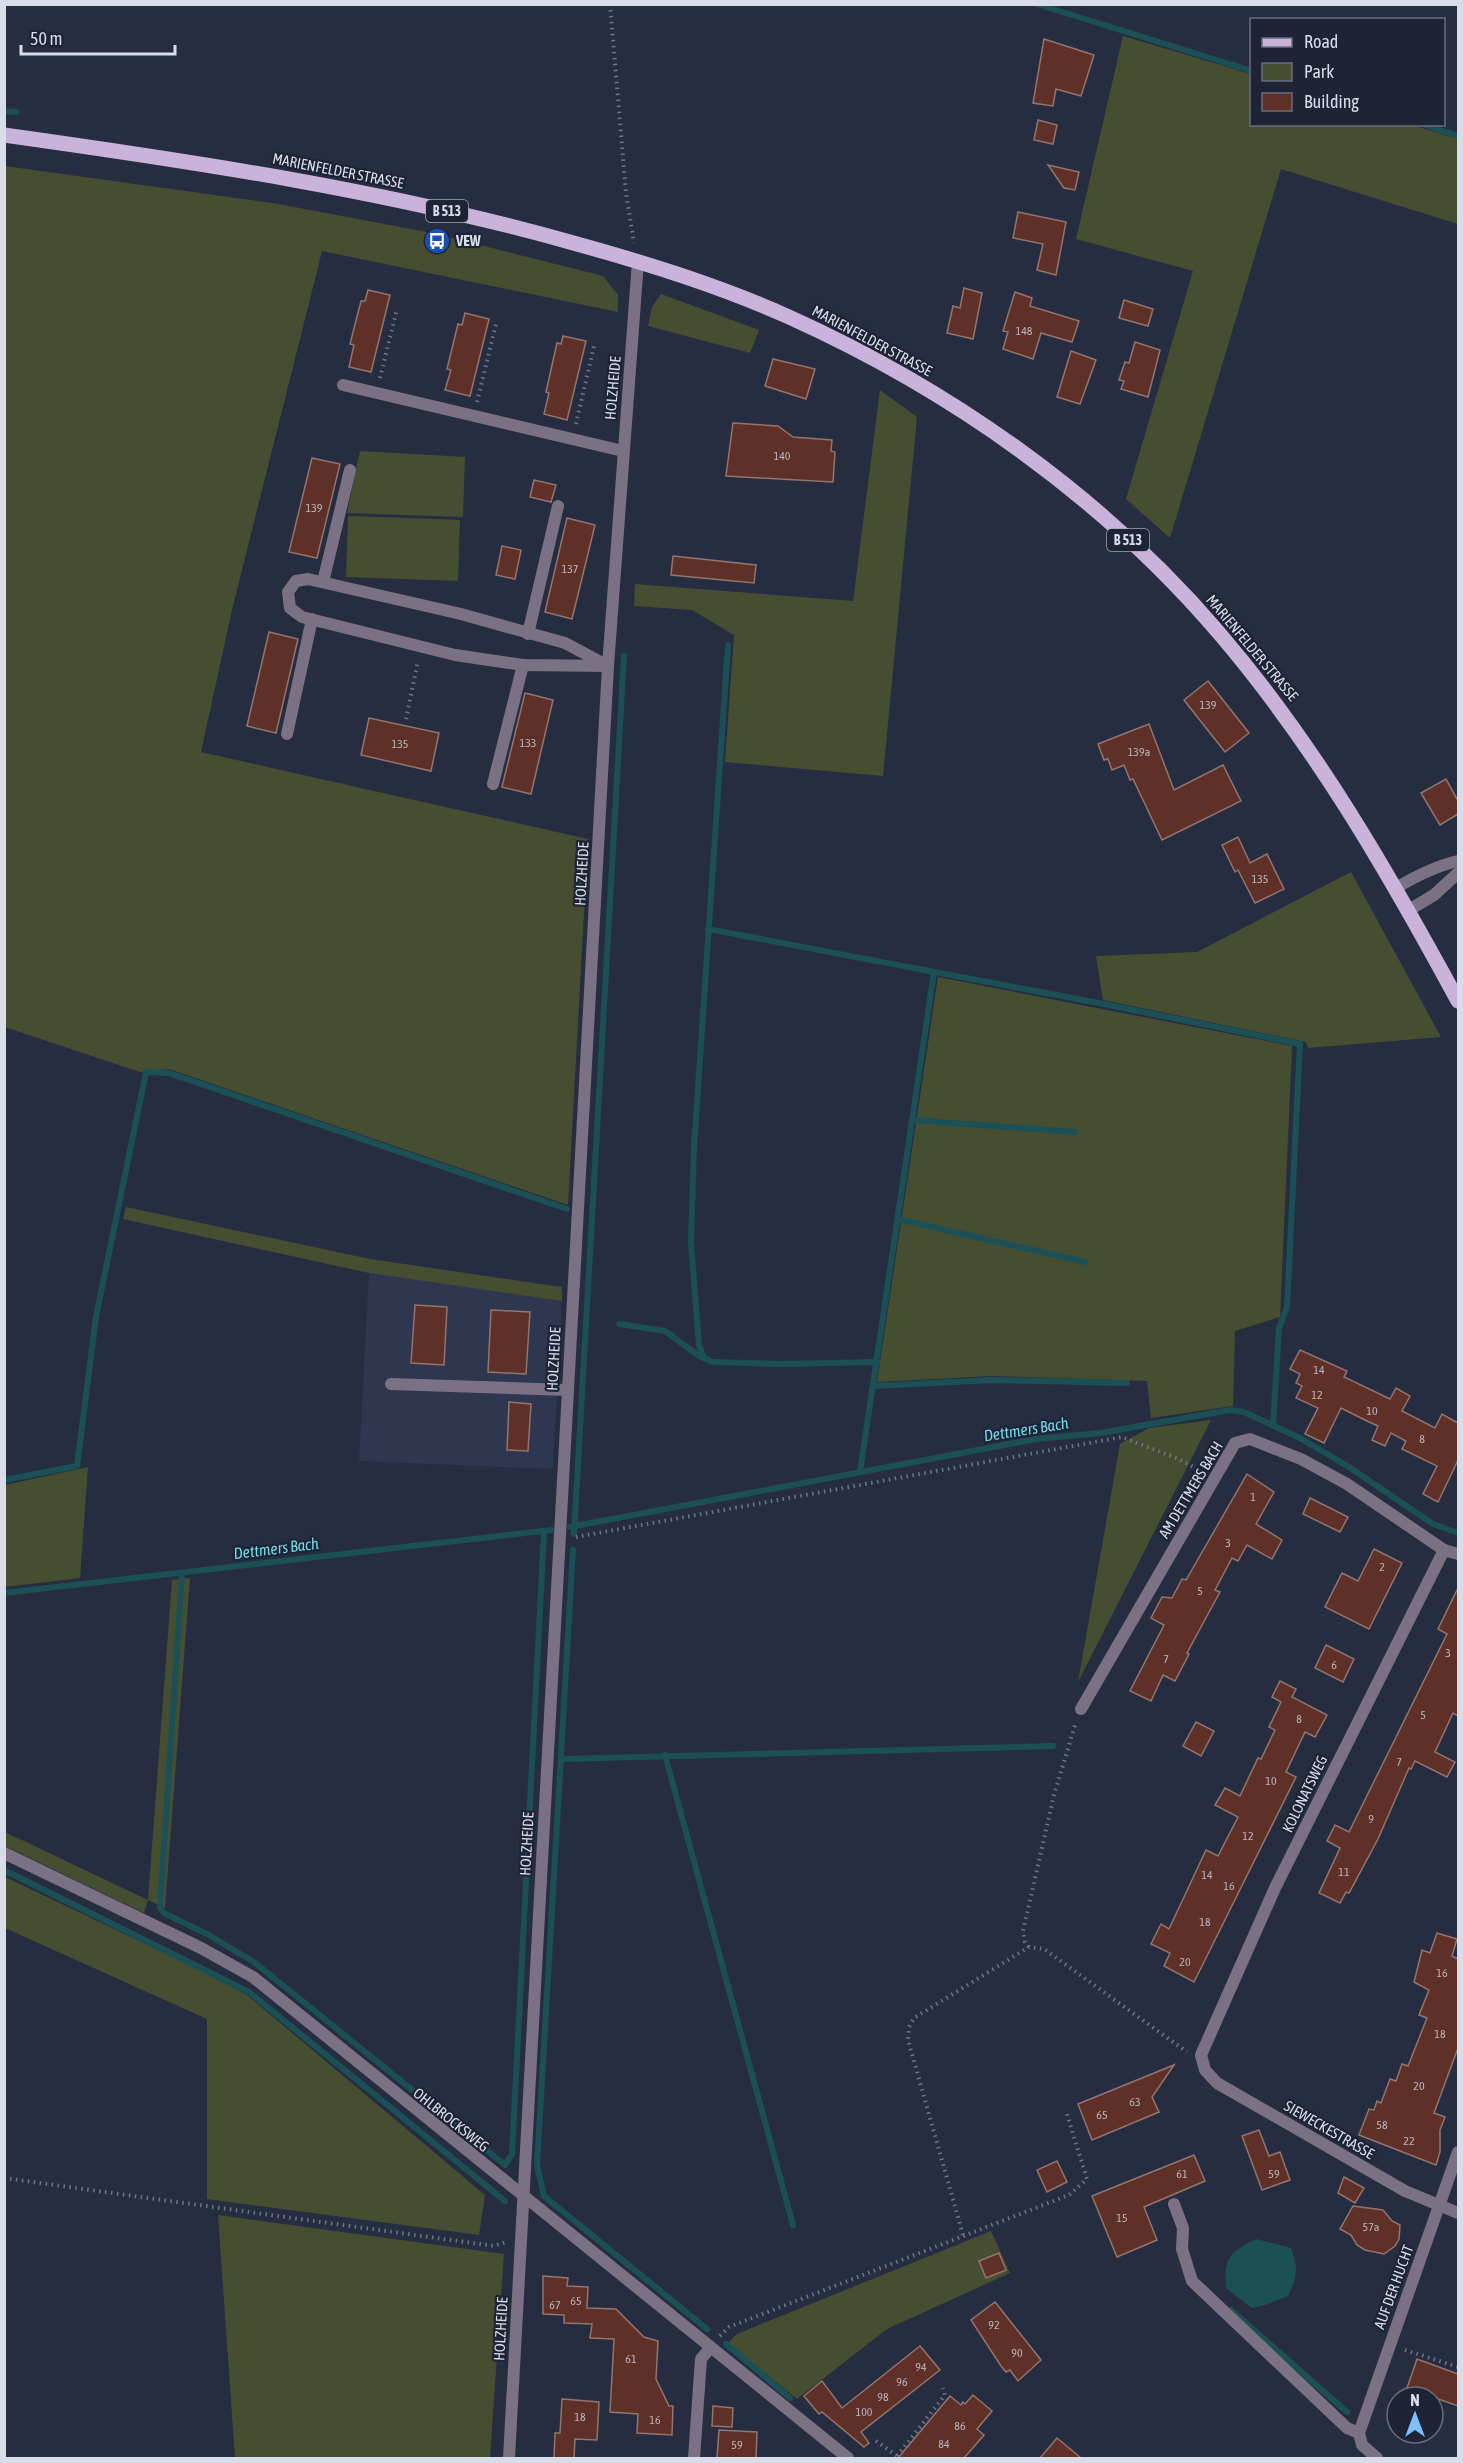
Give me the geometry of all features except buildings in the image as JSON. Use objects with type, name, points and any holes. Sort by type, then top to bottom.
[{"type":"main road","name":"MARIENFELDER STRASSE","points":[[4,135],[253,172],[447,211],[531,231],[638,261],[788,317],[862,353],[960,410],[1030,457],[1079,496],[1153,562],[1218,631],[1298,734],[1335,787],[1409,910],[1458,1000]]},
{"type":"street","name":"HOLZHEIDE","points":[[509,2458],[608,666],[638,261]]},
{"type":"street","points":[[343,385],[623,451]]},
{"type":"street","points":[[323,582],[350,470]]},
{"type":"street","points":[[528,634],[558,506]]},
{"type":"street","points":[[308,579],[323,582],[461,614],[565,643],[608,666],[523,665],[455,655],[302,617],[290,608],[288,592],[296,581],[308,579]]},
{"type":"street","points":[[287,734],[312,619]]},
{"type":"street","points":[[493,784],[523,665]]},
{"type":"street","points":[[1396,888],[1416,876],[1444,864],[1458,861]]},
{"type":"street","points":[[1409,910],[1434,895],[1458,873]]},
{"type":"street","points":[[392,1384],[567,1390]]},
{"type":"street","name":"AM DETTMERS BACH","points":[[1081,1709],[1235,1443],[1251,1439],[1301,1459],[1347,1484],[1444,1550],[1458,1554]]},
{"type":"street","name":"KOLONATSWEG","points":[[1201,2055],[1275,1888],[1444,1550]]},
{"type":"street","name":"OHLBROCKSWEG","points":[[4,1853],[201,1948],[253,1977],[522,2197],[848,2458]]},
{"type":"street","name":"SIEWECKESTRASSE","points":[[1201,2055],[1204,2070],[1217,2083],[1405,2191],[1458,2213]]},
{"type":"street","name":"AUF DER HUCHT","points":[[1359,2433],[1458,2152]]},
{"type":"street","points":[[1174,2204],[1183,2228],[1182,2249],[1192,2281],[1347,2428],[1359,2433],[1362,2445],[1377,2458]]},
{"type":"street","points":[[694,2458],[701,2359],[710,2348]]},
{"type":"path","points":[[610,4],[626,193],[638,261]]},
{"type":"path","points":[[376,393],[397,309]]},
{"type":"path","points":[[474,416],[496,324]]},
{"type":"path","points":[[572,439],[594,346]]},
{"type":"path","points":[[406,719],[422,646]]},
{"type":"path","points":[[560,1540],[1122,1437],[1176,1458],[1214,1479]]},
{"type":"path","points":[[1029,1947],[1025,1942],[1023,1931],[1054,1795],[1081,1709]]},
{"type":"path","points":[[963,2235],[909,2040],[909,2027],[914,2018],[1029,1947],[1044,1949],[1191,2055],[1201,2055]]},
{"type":"path","points":[[710,2348],[729,2327],[1069,2195],[1087,2179],[1066,2111]]},
{"type":"path","points":[[4,2178],[494,2246],[521,2237]]},
{"type":"path","points":[[1390,2344],[1458,2367]]},
{"type":"path","points":[[876,2440],[898,2457],[945,2396],[943,2388]]},
{"type":"shaded area","points":[[369,1273],[562,1301],[553,1469],[359,1461]]},
{"type":"shaded area","points":[[1256,2239],[1291,2248],[1296,2272],[1288,2296],[1252,2308],[1226,2288],[1226,2269],[1234,2252]]},
{"type":"green space","points":[[1123,36],[1250,74],[1250,126],[1415,126],[1458,139],[1458,224],[1281,169],[1170,538],[1126,499],[1193,271],[1076,239]]},
{"type":"green space","points":[[5,166],[273,203],[432,233],[603,276],[618,295],[618,312],[322,251],[232,610],[201,752],[588,839],[568,1205],[169,1069],[140,1072],[5,1027]]},
{"type":"green space","points":[[661,294],[759,330],[750,353],[648,326],[652,307]]},
{"type":"green space","points":[[880,390],[917,417],[883,776],[725,762],[734,635],[692,610],[634,606],[635,584],[853,601]]},
{"type":"green space","points":[[360,451],[465,457],[463,517],[347,513]]},
{"type":"green space","points":[[348,516],[460,520],[458,581],[346,577]]},
{"type":"green space","points":[[1351,872],[1441,1037],[1308,1048],[1306,1042],[1103,1000],[1096,956],[1197,952]]},
{"type":"green space","points":[[938,977],[1292,1046],[1280,1317],[1235,1331],[1233,1406],[1151,1418],[1147,1381],[992,1376],[877,1382]]},
{"type":"green space","points":[[126,1207],[370,1259],[562,1287],[562,1301],[369,1273],[123,1219]]},
{"type":"green space","points":[[1211,1420],[1078,1682],[1120,1444],[1149,1428]]},
{"type":"green space","points":[[88,1467],[80,1578],[5,1587],[5,1485]]},
{"type":"green space","points":[[190,1578],[165,1908],[148,1900],[172,1580]]},
{"type":"green space","points":[[5,1832],[148,1900],[144,1913],[5,1846]]},
{"type":"green space","points":[[5,1877],[194,1967],[247,1995],[485,2195],[479,2235],[207,2199],[207,2019],[5,1928]]},
{"type":"green space","points":[[218,2215],[504,2254],[490,2458],[235,2458]]},
{"type":"green space","points":[[991,2231],[1010,2273],[887,2329],[797,2399],[728,2343],[737,2334]]},
{"type":"waterway","points":[[1037,4],[1250,70]]},
{"type":"waterway","points":[[4,111],[16,112]]},
{"type":"waterway","points":[[1428,126],[1458,136]]},
{"type":"waterway","points":[[704,1358],[699,1345],[691,1243],[694,1147],[728,645]]},
{"type":"waterway","points":[[574,1534],[624,656]]},
{"type":"waterway","points":[[708,929],[1104,1004],[1300,1044],[1287,1307],[1279,1328],[1273,1425]]},
{"type":"waterway","points":[[860,1472],[934,972]]},
{"type":"waterway","points":[[4,1480],[77,1466],[96,1317],[146,1072],[169,1073],[567,1209]]},
{"type":"waterway","points":[[913,1120],[1075,1132]]},
{"type":"waterway","points":[[898,1219],[1085,1262]]},
{"type":"waterway","points":[[619,1324],[665,1331],[699,1356],[713,1362],[783,1364],[877,1362]]},
{"type":"waterway","points":[[873,1386],[992,1380],[1127,1383]]},
{"type":"waterway","name":"Dettmers Bach","points":[[570,1527],[1036,1439],[1101,1433],[1230,1410],[1244,1412],[1300,1438],[1349,1467],[1433,1524],[1458,1533]]},
{"type":"waterway","name":"Dettmers Bach","points":[[4,1593],[551,1530]]},
{"type":"waterway","points":[[182,1573],[160,1908],[164,1913],[207,1934],[254,1962],[505,2165],[512,2154],[544,1531]]},
{"type":"waterway","points":[[573,1550],[537,2165],[544,2196],[707,2329]]},
{"type":"waterway","points":[[561,1759],[1053,1746]]},
{"type":"waterway","points":[[665,1755],[793,2225]]},
{"type":"waterway","points":[[4,1870],[249,1992],[505,2201]]},
{"type":"waterway","points":[[1231,2310],[1347,2412]]},
{"type":"waterway","points":[[726,2344],[790,2398]]},
{"type":"place","name":"VEW","points":[[437,241]]}]
